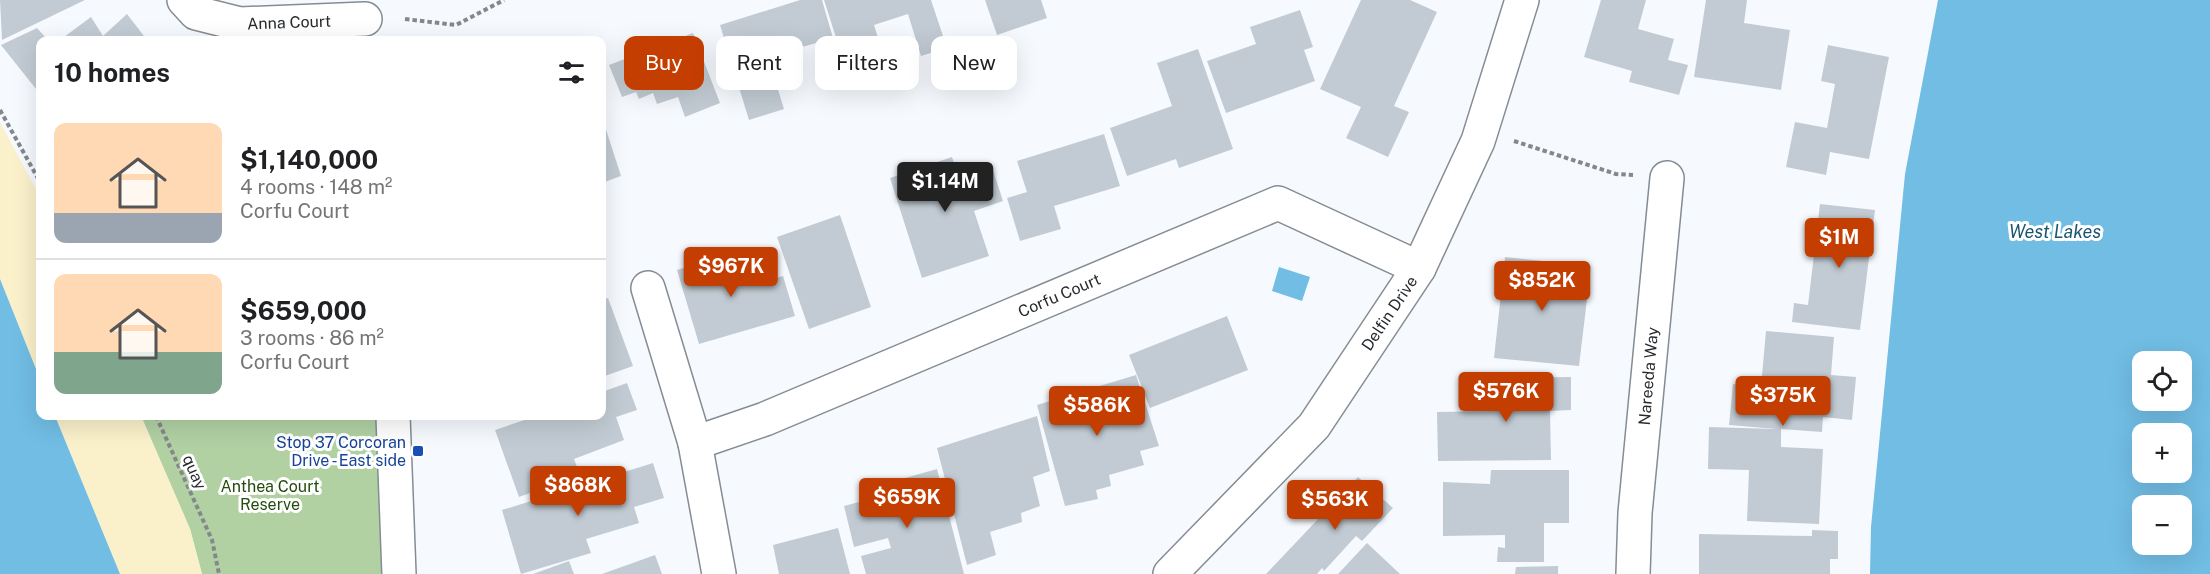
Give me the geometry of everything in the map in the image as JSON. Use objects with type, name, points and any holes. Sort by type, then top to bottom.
[{"type":"street","name":"Anna Court","points":[[184,0],[196,13],[240,24],[365,20]]},
{"type":"street","name":"Delfin Drive","points":[[1170,574],[1314,426],[1419,268],[1478,141],[1522,0]]},
{"type":"street","name":"Nareeda Way","points":[[1634,574],[1635,513],[1667,178]]},
{"type":"street","name":"Corfu Court","points":[[695,443],[765,419],[1278,203],[1419,268]]},
{"type":"street","points":[[648,288],[695,443],[719,574]]},
{"type":"street","points":[[393,420],[399,574]]},
{"type":"path","points":[[405,19],[456,26],[504,0]]},
{"type":"path","points":[[0,110],[36,175]]},
{"type":"path","points":[[1514,141],[1616,174],[1667,178]]},
{"type":"path","name":"quay","points":[[158,420],[212,540],[219,574]]},
{"type":"green space","name":"Anthea Court Reserve","points":[[143,420],[393,420],[399,574],[202,574],[190,529]]},
{"type":"sand","points":[[0,122],[36,190],[36,369],[0,279]]},
{"type":"sand","points":[[57,420],[143,420],[190,529],[202,574],[120,574]]},
{"type":"water","name":"West Lakes","points":[[1938,0],[2210,0],[2210,574],[1870,574],[1871,527],[1905,174]]},
{"type":"water","points":[[1279,267],[1310,277],[1302,301],[1272,291]]},
{"type":"water","points":[[0,279],[36,369],[36,420],[57,420],[120,574],[0,574]]},
{"type":"building","points":[[0,0],[85,0],[2,40]]},
{"type":"building","points":[[800,0],[822,0],[832,36],[815,36],[815,43],[803,47],[803,36],[723,36],[720,25]]},
{"type":"building","points":[[824,0],[931,0],[943,36],[931,36],[931,53],[921,56],[919,36],[915,36],[908,14],[874,25],[877,36],[836,36]]},
{"type":"building","points":[[985,0],[1041,0],[1047,18],[997,35]]},
{"type":"building","points":[[1361,0],[1410,0],[1437,12],[1394,106],[1409,112],[1388,157],[1346,138],[1361,107],[1320,89]]},
{"type":"building","points":[[1601,0],[1646,0],[1638,29],[1674,39],[1668,60],[1688,65],[1679,95],[1629,82],[1632,71],[1584,57]]},
{"type":"building","points":[[1706,0],[1747,0],[1744,23],[1790,30],[1781,90],[1694,77]]},
{"type":"building","points":[[1300,10],[1313,47],[1304,50],[1315,81],[1226,113],[1207,61],[1256,44],[1250,27]]},
{"type":"building","points":[[127,14],[144,36],[103,36]]},
{"type":"building","points":[[91,17],[103,36],[65,36]]},
{"type":"building","points":[[37,28],[44,36],[36,36],[36,89],[1,45]]},
{"type":"building","points":[[1828,45],[1889,57],[1869,159],[1830,152],[1826,175],[1786,167],[1795,122],[1827,128],[1835,84],[1821,81]]},
{"type":"building","points":[[1198,49],[1233,149],[1179,168],[1176,159],[1127,176],[1110,128],[1172,106],[1157,63]]},
{"type":"building","points":[[624,59],[624,90],[704,90],[704,62],[720,103],[685,117],[678,97],[657,104],[653,93],[639,99],[636,92],[622,97],[609,65]]},
{"type":"building","points":[[740,90],[778,90],[784,109],[749,120]]},
{"type":"building","points":[[606,129],[621,176],[606,182]]},
{"type":"building","points":[[1104,134],[1120,186],[1054,206],[1061,229],[1020,241],[1007,198],[1027,192],[1017,161]]},
{"type":"building","points":[[952,157],[958,175],[991,164],[1003,201],[974,211],[989,256],[922,278],[890,178]]},
{"type":"building","points":[[1820,204],[1875,210],[1860,330],[1792,322],[1794,303],[1808,305]]},
{"type":"building","points":[[840,215],[871,307],[809,329],[777,237]]},
{"type":"building","points":[[740,251],[751,286],[783,276],[795,316],[699,344],[677,270]]},
{"type":"building","points":[[1505,257],[1591,266],[1579,366],[1494,358]]},
{"type":"building","points":[[608,298],[633,366],[606,376],[606,299]]},
{"type":"building","points":[[1227,316],[1248,370],[1150,408],[1129,355]]},
{"type":"building","points":[[1766,331],[1834,337],[1831,375],[1856,377],[1852,420],[1823,417],[1822,432],[1781,429],[1781,447],[1823,449],[1819,524],[1747,521],[1749,470],[1708,469],[1709,427],[1776,429],[1729,425],[1733,384],[1761,387]]},
{"type":"building","points":[[1136,375],[1159,446],[1140,451],[1144,465],[1109,475],[1111,486],[1096,490],[1098,499],[1065,506],[1037,405]]},
{"type":"building","points":[[1571,377],[1571,410],[1550,411],[1551,460],[1438,461],[1437,412],[1495,411],[1495,378]]},
{"type":"building","points":[[627,383],[637,410],[616,417],[624,440],[574,459],[580,475],[519,497],[495,430],[524,420],[606,420],[606,391]]},
{"type":"building","points":[[1037,416],[1050,471],[1033,477],[1040,506],[1021,513],[1022,522],[990,532],[996,555],[967,565],[937,448]]},
{"type":"building","points":[[653,463],[664,498],[634,507],[639,523],[586,539],[591,553],[521,574],[502,510]]},
{"type":"building","points":[[937,469],[964,574],[866,574],[861,556],[891,548],[888,538],[854,547],[844,506],[900,491],[898,480]]},
{"type":"building","points":[[1491,470],[1569,470],[1569,523],[1544,523],[1544,562],[1497,562],[1498,547],[1505,548],[1505,535],[1443,536],[1443,482],[1490,484]]},
{"type":"building","points":[[1358,477],[1393,508],[1362,541],[1356,536],[1324,571],[1322,568],[1317,574],[1266,574]]},
{"type":"building","points":[[838,528],[850,574],[779,574],[773,545]]},
{"type":"building","points":[[1812,530],[1838,531],[1838,559],[1830,559],[1830,574],[1699,574],[1699,534],[1812,536]]},
{"type":"building","points":[[1367,543],[1400,574],[1338,574]]},
{"type":"building","points":[[655,555],[662,574],[602,574]]},
{"type":"building","points":[[569,561],[574,574],[533,574]]},
{"type":"building","points":[[1558,566],[1558,574],[1515,574],[1516,567]]},
{"type":"place","name":"Stop 37 Corcoran Drive - East side","points":[[418,451]]}]
